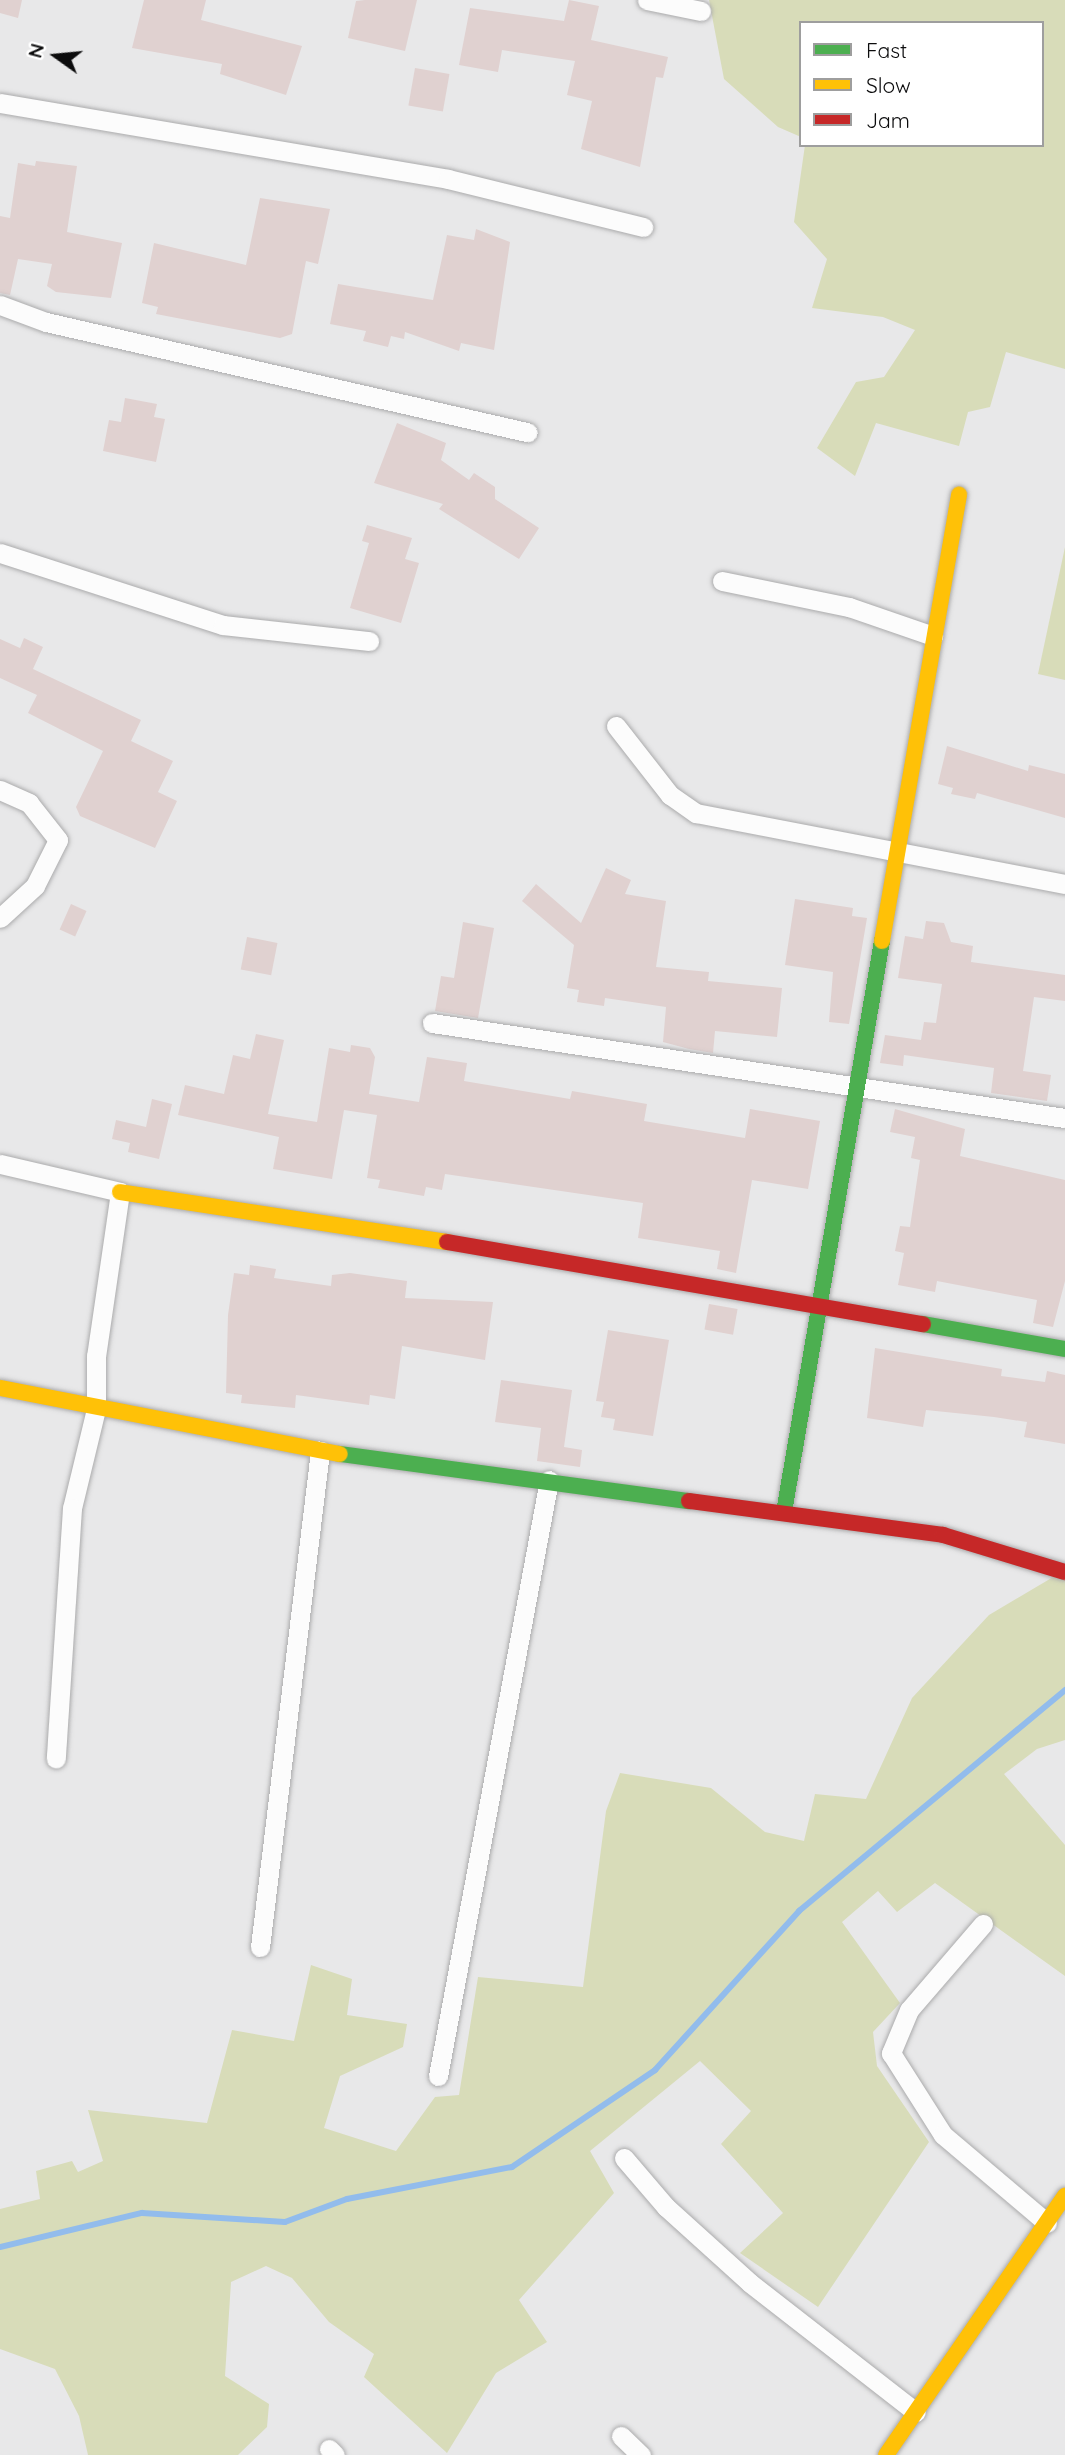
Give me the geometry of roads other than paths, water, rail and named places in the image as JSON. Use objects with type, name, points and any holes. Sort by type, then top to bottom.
[{"type":"street","points":[[647,0],[701,11]]},
{"type":"street","points":[[0,103],[448,179],[643,227]]},
{"type":"street","points":[[0,304],[46,322],[528,432]]},
{"type":"street","points":[[784,1512],[862,1084],[893,850],[959,495]]},
{"type":"street","points":[[0,553],[223,625],[369,641]]},
{"type":"street","points":[[722,581],[849,607],[933,636]]},
{"type":"street","points":[[616,726],[670,795],[696,813],[1065,884]]},
{"type":"street","points":[[0,790],[29,803],[58,839],[35,886],[0,918]]},
{"type":"street","points":[[432,1023],[862,1084],[1065,1118]]},
{"type":"street","points":[[0,1164],[120,1192],[823,1304],[1065,1349]]},
{"type":"street","points":[[56,1758],[72,1508],[96,1409],[96,1356],[120,1192]]},
{"type":"street","points":[[0,1388],[320,1451],[943,1535],[1065,1573]]},
{"type":"street","points":[[260,1947],[320,1451]]},
{"type":"street","points":[[438,2076],[549,1480]]},
{"type":"street","points":[[983,1924],[909,2010],[891,2053],[943,2135],[1047,2223]]},
{"type":"street","points":[[624,2158],[666,2207],[750,2283],[916,2412]]},
{"type":"street","points":[[886,2455],[1065,2196]]},
{"type":"street","points":[[621,2436],[641,2455]]},
{"type":"waterway","points":[[0,2247],[142,2213],[285,2222],[347,2199],[512,2167],[655,2070],[799,1911],[1065,1690]]}]
